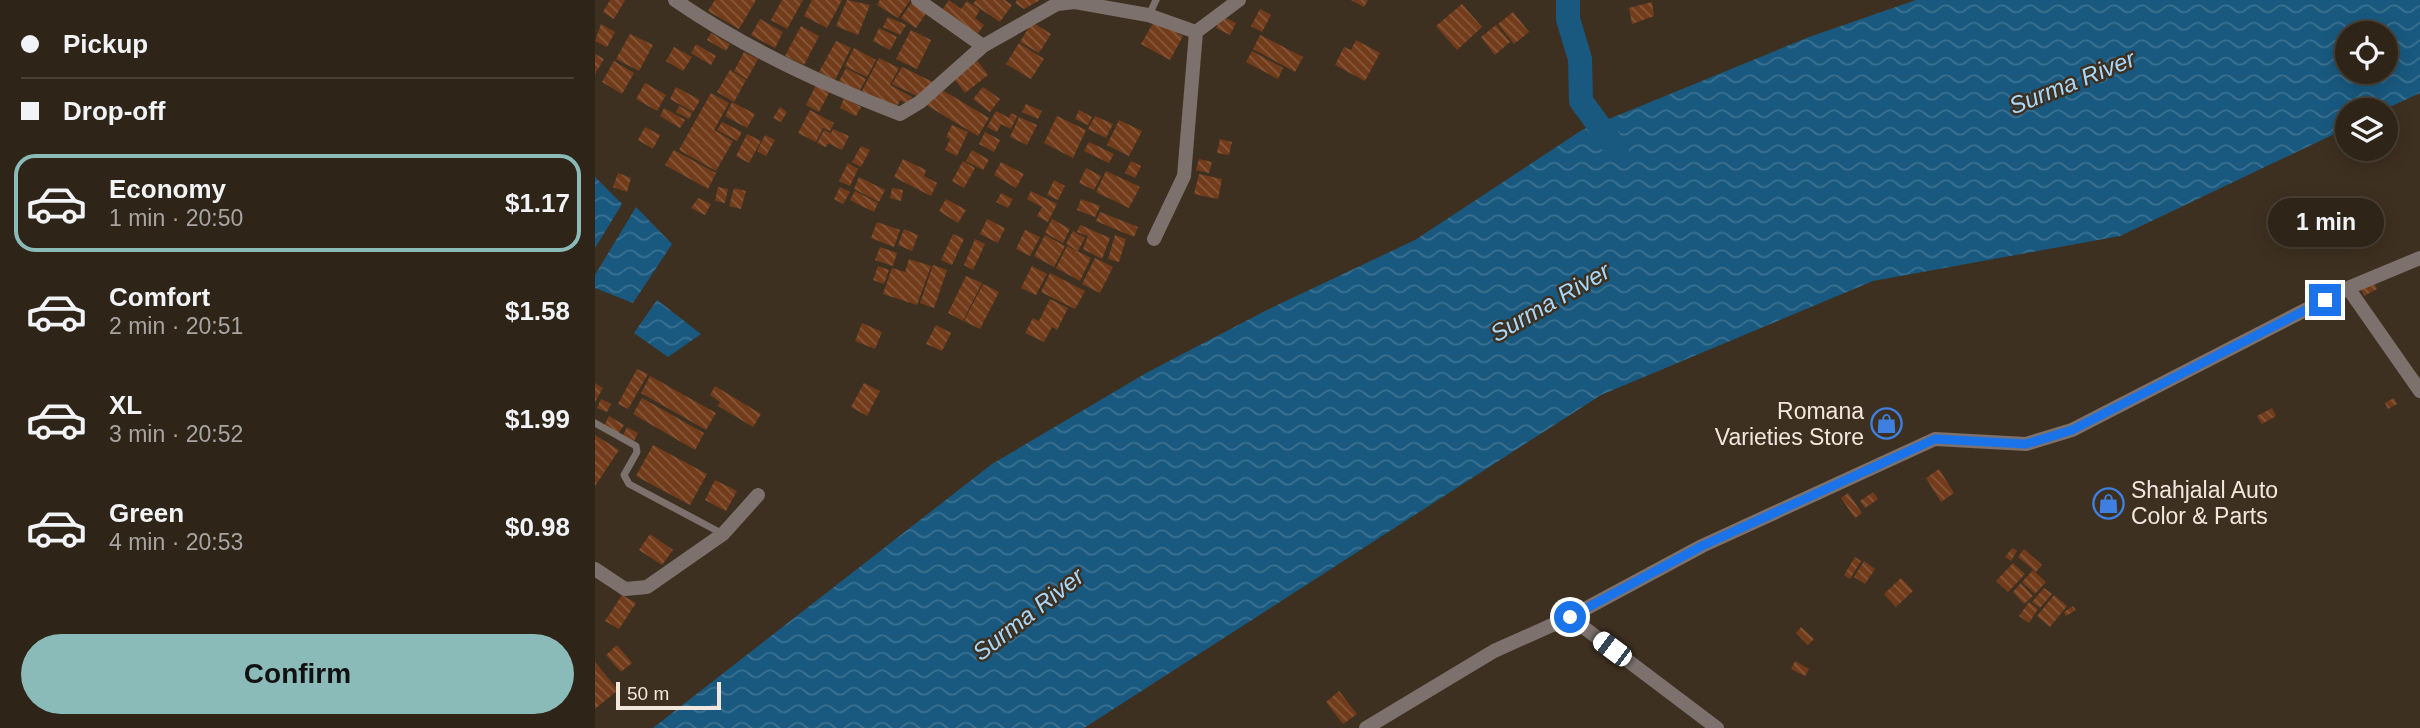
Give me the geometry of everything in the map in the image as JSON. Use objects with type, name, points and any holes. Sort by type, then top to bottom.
[{"type":"street","points":[[675,0],[770,60],[900,114],[920,102],[983,46],[1055,2],[1075,1],[1148,15],[1196,32]]},
{"type":"street","points":[[918,0],[983,46]]},
{"type":"street","points":[[1154,239],[1184,176],[1196,32],[1239,0]]},
{"type":"street","points":[[1370,727],[1494,651],[1570,617],[1702,546],[1935,439],[2026,444],[2072,430],[2348,288],[2420,258]]},
{"type":"street","points":[[2348,288],[2420,391]]},
{"type":"street","points":[[595,569],[625,589],[647,587],[723,534],[758,495]]},
{"type":"street","points":[[1570,617],[1717,728]]},
{"type":"lane","points":[[1148,15],[1156,0]]},
{"type":"lane","points":[[595,423],[636,446],[637,452],[624,475],[629,484],[723,534]]},
{"type":"water","name":"Surma River","points":[[1916,0],[2420,0],[2420,93],[2398,103],[2398,98],[2335,98],[2335,134],[2120,236],[1873,281],[1601,395],[1084,728],[653,728],[992,464],[1148,372],[1267,310],[1415,240],[1582,130],[1809,37]]},
{"type":"water","points":[[595,177],[622,204],[595,248]]},
{"type":"water","points":[[636,207],[672,244],[633,303],[595,288],[595,275]]},
{"type":"water","points":[[657,300],[701,334],[668,357],[634,333]]},
{"type":"building","points":[[610,0],[625,0],[614,19],[603,12]]},
{"type":"building","points":[[715,0],[756,0],[739,29],[708,11]]},
{"type":"building","points":[[782,0],[803,0],[787,29],[771,20]]},
{"type":"building","points":[[812,0],[842,0],[827,28],[804,16]]},
{"type":"building","points":[[847,0],[870,5],[858,35],[836,26]]},
{"type":"building","points":[[880,0],[910,0],[898,18],[877,5]]},
{"type":"building","points":[[949,0],[961,9],[967,1],[980,10],[975,18],[984,25],[975,37],[940,13]]},
{"type":"building","points":[[976,0],[1005,0],[1012,5],[1000,22],[973,4]]},
{"type":"building","points":[[1017,0],[1040,0],[1024,9],[1015,3]]},
{"type":"building","points":[[1351,0],[1368,0],[1364,7]]},
{"type":"building","points":[[912,2],[927,12],[916,28],[901,18]]},
{"type":"building","points":[[1652,2],[1654,16],[1632,24],[1629,8]]},
{"type":"building","points":[[1462,4],[1482,27],[1457,50],[1436,26]]},
{"type":"building","points":[[1260,9],[1271,15],[1262,32],[1251,26]]},
{"type":"building","points":[[1513,12],[1529,32],[1514,44],[1498,24]]},
{"type":"building","points":[[1222,16],[1236,23],[1230,35],[1216,28]]},
{"type":"building","points":[[888,17],[906,25],[900,35],[883,27]]},
{"type":"building","points":[[760,19],[783,32],[775,48],[751,35]]},
{"type":"building","points":[[1155,20],[1183,36],[1170,60],[1141,44]]},
{"type":"building","points":[[1032,22],[1051,34],[1039,53],[1020,42]]},
{"type":"building","points":[[601,24],[615,32],[607,47],[595,41]]},
{"type":"building","points":[[1496,25],[1510,42],[1495,55],[1481,37]]},
{"type":"building","points":[[801,26],[819,36],[804,65],[785,56]]},
{"type":"building","points":[[879,28],[897,37],[890,50],[873,41]]},
{"type":"building","points":[[911,30],[931,40],[917,69],[896,59]]},
{"type":"building","points":[[711,33],[730,44],[726,51],[707,40]]},
{"type":"building","points":[[630,34],[653,45],[639,71],[616,59]]},
{"type":"building","points":[[1260,35],[1303,57],[1295,72],[1253,49]]},
{"type":"building","points":[[1356,40],[1380,53],[1365,81],[1335,65],[1344,47],[1351,50]]},
{"type":"building","points":[[836,41],[851,48],[835,80],[819,72]]},
{"type":"building","points":[[1019,43],[1044,59],[1031,79],[1006,64]]},
{"type":"building","points":[[696,44],[716,56],[711,65],[691,53]]},
{"type":"building","points":[[674,47],[692,57],[683,71],[666,61]]},
{"type":"building","points":[[854,48],[876,60],[867,77],[845,66]]},
{"type":"building","points":[[1252,51],[1283,68],[1278,79],[1246,62]]},
{"type":"building","points":[[744,52],[758,59],[747,79],[734,71]]},
{"type":"building","points":[[595,54],[604,59],[595,74]]},
{"type":"building","points":[[879,58],[899,68],[890,85],[912,97],[908,104],[900,100],[896,109],[862,91]]},
{"type":"building","points":[[975,58],[988,75],[965,93],[952,76]]},
{"type":"building","points":[[614,61],[634,73],[622,94],[602,82]]},
{"type":"building","points":[[902,67],[935,83],[921,98],[892,84]]},
{"type":"building","points":[[846,68],[866,79],[858,94],[838,83]]},
{"type":"building","points":[[730,70],[746,80],[734,102],[717,92]]},
{"type":"building","points":[[645,83],[666,95],[657,111],[636,99]]},
{"type":"building","points":[[816,85],[830,91],[819,112],[806,105]]},
{"type":"building","points":[[676,87],[700,100],[693,112],[670,99]]},
{"type":"building","points":[[983,87],[1000,99],[990,112],[973,99]]},
{"type":"building","points":[[939,88],[989,118],[978,136],[923,103]]},
{"type":"building","points":[[711,93],[729,103],[714,130],[733,141],[716,171],[679,150]]},
{"type":"building","points":[[844,98],[861,107],[856,116],[840,108]]},
{"type":"building","points":[[732,102],[755,114],[747,128],[725,116]]},
{"type":"building","points":[[1026,104],[1042,111],[1038,119],[1022,112]]},
{"type":"building","points":[[679,106],[692,113],[689,119],[676,112]]},
{"type":"building","points":[[780,107],[787,112],[781,122],[773,118]]},
{"type":"building","points":[[664,108],[685,120],[680,128],[660,116]]},
{"type":"building","points":[[810,110],[834,123],[830,131],[823,128],[816,142],[798,133]]},
{"type":"building","points":[[1079,110],[1092,117],[1088,125],[1075,119]]},
{"type":"building","points":[[996,111],[1009,118],[1011,113],[1017,116],[1011,129],[1001,124],[997,132],[987,127]]},
{"type":"building","points":[[1057,116],[1086,130],[1073,158],[1044,143]]},
{"type":"building","points":[[1095,116],[1113,124],[1106,138],[1088,129]]},
{"type":"building","points":[[1019,117],[1037,125],[1027,145],[1010,137]]},
{"type":"building","points":[[1119,120],[1142,131],[1129,156],[1107,145]]},
{"type":"building","points":[[722,122],[742,132],[737,141],[717,130]]},
{"type":"building","points":[[952,125],[968,132],[957,156],[945,150],[950,139],[946,137]]},
{"type":"building","points":[[645,127],[660,135],[653,149],[638,140]]},
{"type":"building","points":[[833,129],[849,136],[842,150],[828,143],[826,147],[817,143],[824,130],[831,133]]},
{"type":"building","points":[[985,132],[1000,140],[994,152],[979,144]]},
{"type":"building","points":[[747,134],[761,141],[749,163],[736,156]]},
{"type":"building","points":[[765,135],[775,140],[766,156],[757,151]]},
{"type":"building","points":[[1220,139],[1232,142],[1229,155],[1217,153]]},
{"type":"building","points":[[1089,142],[1114,154],[1109,163],[1084,151]]},
{"type":"building","points":[[861,146],[870,150],[861,167],[852,162]]},
{"type":"building","points":[[674,150],[716,173],[708,189],[665,165]]},
{"type":"building","points":[[972,150],[989,160],[983,170],[966,161]]},
{"type":"building","points":[[903,159],[926,170],[924,176],[937,183],[931,196],[894,177]]},
{"type":"building","points":[[1199,159],[1212,162],[1209,173],[1196,170]]},
{"type":"building","points":[[963,161],[975,168],[964,188],[952,181]]},
{"type":"building","points":[[1131,161],[1141,166],[1135,178],[1125,173]]},
{"type":"building","points":[[1001,162],[1024,174],[1016,188],[994,175]]},
{"type":"building","points":[[848,163],[858,169],[850,186],[839,181]]},
{"type":"building","points":[[1086,168],[1101,176],[1094,190],[1079,183]]},
{"type":"building","points":[[1106,171],[1140,187],[1129,208],[1096,192]]},
{"type":"building","points":[[618,173],[631,178],[627,192],[613,187]]},
{"type":"building","points":[[1199,174],[1222,179],[1218,199],[1194,194]]},
{"type":"building","points":[[859,177],[885,190],[879,202],[854,189]]},
{"type":"building","points":[[1054,180],[1065,186],[1058,200],[1047,195]]},
{"type":"building","points":[[718,187],[728,189],[725,203],[715,201]]},
{"type":"building","points":[[840,187],[850,192],[843,204],[834,199]]},
{"type":"building","points":[[734,188],[746,191],[741,209],[729,206]]},
{"type":"building","points":[[892,188],[903,190],[901,201],[890,198]]},
{"type":"building","points":[[855,191],[878,203],[874,212],[850,200]]},
{"type":"building","points":[[1031,191],[1057,204],[1048,222],[1037,216],[1042,207],[1027,199]]},
{"type":"building","points":[[1001,193],[1013,199],[1008,208],[996,202]]},
{"type":"building","points":[[698,198],[711,204],[705,215],[691,208]]},
{"type":"building","points":[[946,199],[966,210],[958,223],[939,211]]},
{"type":"building","points":[[1081,199],[1100,206],[1095,217],[1077,210]]},
{"type":"building","points":[[1100,212],[1138,227],[1134,237],[1096,221]]},
{"type":"building","points":[[987,219],[1005,228],[998,243],[980,234]]},
{"type":"building","points":[[1052,219],[1070,229],[1063,243],[1045,233]]},
{"type":"building","points":[[877,222],[900,230],[894,247],[871,238]]},
{"type":"building","points":[[1080,225],[1110,238],[1102,259],[1083,249],[1088,236],[1077,232]]},
{"type":"building","points":[[904,229],[918,235],[912,251],[898,245]]},
{"type":"building","points":[[1025,230],[1040,237],[1030,256],[1016,249]]},
{"type":"building","points":[[1073,231],[1085,238],[1078,251],[1066,244]]},
{"type":"building","points":[[953,234],[964,239],[952,265],[941,260]]},
{"type":"building","points":[[1045,235],[1065,246],[1054,267],[1034,256]]},
{"type":"building","points":[[1115,235],[1126,239],[1119,262],[1108,259]]},
{"type":"building","points":[[975,239],[985,244],[973,270],[964,265]]},
{"type":"building","points":[[1067,246],[1091,258],[1080,281],[1056,268]]},
{"type":"building","points":[[880,247],[897,253],[893,266],[875,260]]},
{"type":"building","points":[[1095,258],[1113,267],[1100,293],[1082,284]]},
{"type":"building","points":[[909,259],[931,266],[917,305],[883,294],[892,268],[905,272]]},
{"type":"building","points":[[933,265],[947,270],[934,308],[920,303]]},
{"type":"building","points":[[878,266],[889,270],[884,284],[873,280]]},
{"type":"building","points":[[1032,266],[1047,274],[1036,295],[1021,288]]},
{"type":"building","points":[[1050,273],[1085,291],[1075,309],[1041,292]]},
{"type":"building","points":[[966,276],[982,283],[963,321],[948,313]]},
{"type":"building","points":[[2374,282],[2377,289],[2364,296],[2361,289]]},
{"type":"building","points":[[983,284],[999,292],[980,329],[964,321]]},
{"type":"building","points":[[1050,299],[1068,308],[1057,330],[1052,327],[1044,342],[1025,333],[1033,318],[1039,321]]},
{"type":"building","points":[[862,323],[882,332],[875,349],[855,341]]},
{"type":"building","points":[[936,325],[951,333],[942,351],[926,344]]},
{"type":"building","points":[[637,369],[648,374],[628,409],[618,404]]},
{"type":"building","points":[[650,376],[716,413],[706,430],[641,393]]},
{"type":"building","points":[[595,383],[603,388],[595,402]]},
{"type":"building","points":[[864,383],[880,391],[867,416],[851,407]]},
{"type":"building","points":[[715,386],[761,414],[753,427],[718,406],[720,402],[710,395]]},
{"type":"building","points":[[642,398],[704,433],[695,450],[633,414]]},
{"type":"building","points":[[2394,398],[2397,404],[2388,409],[2385,403]]},
{"type":"building","points":[[601,399],[611,404],[607,412],[597,408]]},
{"type":"building","points":[[2272,408],[2276,416],[2262,424],[2257,416]]},
{"type":"building","points":[[609,416],[624,425],[618,434],[604,426]]},
{"type":"building","points":[[627,427],[638,433],[634,441],[623,435]]},
{"type":"building","points":[[595,435],[619,450],[595,486]]},
{"type":"building","points":[[653,445],[707,474],[690,505],[636,476]]},
{"type":"building","points":[[1939,469],[1954,493],[1941,502],[1926,478]]},
{"type":"building","points":[[715,480],[737,491],[726,511],[705,500]]},
{"type":"building","points":[[1873,492],[1878,499],[1865,508],[1860,501]]},
{"type":"building","points":[[1848,493],[1862,513],[1855,518],[1841,498]]},
{"type":"building","points":[[650,534],[673,550],[662,565],[639,550]]},
{"type":"building","points":[[2012,548],[2017,551],[2011,561],[2005,557]]},
{"type":"building","points":[[2024,549],[2042,565],[2036,572],[2018,557]]},
{"type":"building","points":[[1855,557],[1861,561],[1850,579],[1844,575]]},
{"type":"building","points":[[1864,561],[1875,569],[1865,584],[1854,577]]},
{"type":"building","points":[[2013,563],[2025,574],[2008,592],[1996,581]]},
{"type":"building","points":[[2033,570],[2046,582],[2035,594],[2022,582]]},
{"type":"building","points":[[1901,578],[1913,591],[1896,607],[1884,594]]},
{"type":"building","points":[[2021,583],[2033,596],[2024,604],[2013,592]]},
{"type":"building","points":[[2044,588],[2052,594],[2040,608],[2032,602]]},
{"type":"building","points":[[622,595],[636,603],[619,629],[605,621]]},
{"type":"building","points":[[2054,595],[2067,606],[2050,627],[2037,616]]},
{"type":"building","points":[[2029,602],[2038,609],[2029,623],[2019,616]]},
{"type":"building","points":[[2073,606],[2076,610],[2066,616],[2064,612]]},
{"type":"building","points":[[1801,627],[1814,639],[1808,645],[1796,633]]},
{"type":"building","points":[[617,645],[632,663],[621,672],[606,655]]},
{"type":"building","points":[[1795,661],[1809,669],[1805,676],[1791,669]]},
{"type":"building","points":[[595,662],[618,690],[595,709]]},
{"type":"building","points":[[1339,691],[1357,714],[1343,724],[1326,702]]},
{"type":"waterway","points":[[1568,0],[1568,19],[1580,59],[1581,101],[1617,150]]},
{"type":"place","name":"Romana Varieties Store","points":[[1887,424]]},
{"type":"place","name":"Shahjalal Auto Color & Parts","points":[[2108,503]]},
{"type":"route","points":[[1570,617],[1702,546],[1821,494],[1935,439],[2026,444],[2072,430],[2325,300]]}]
